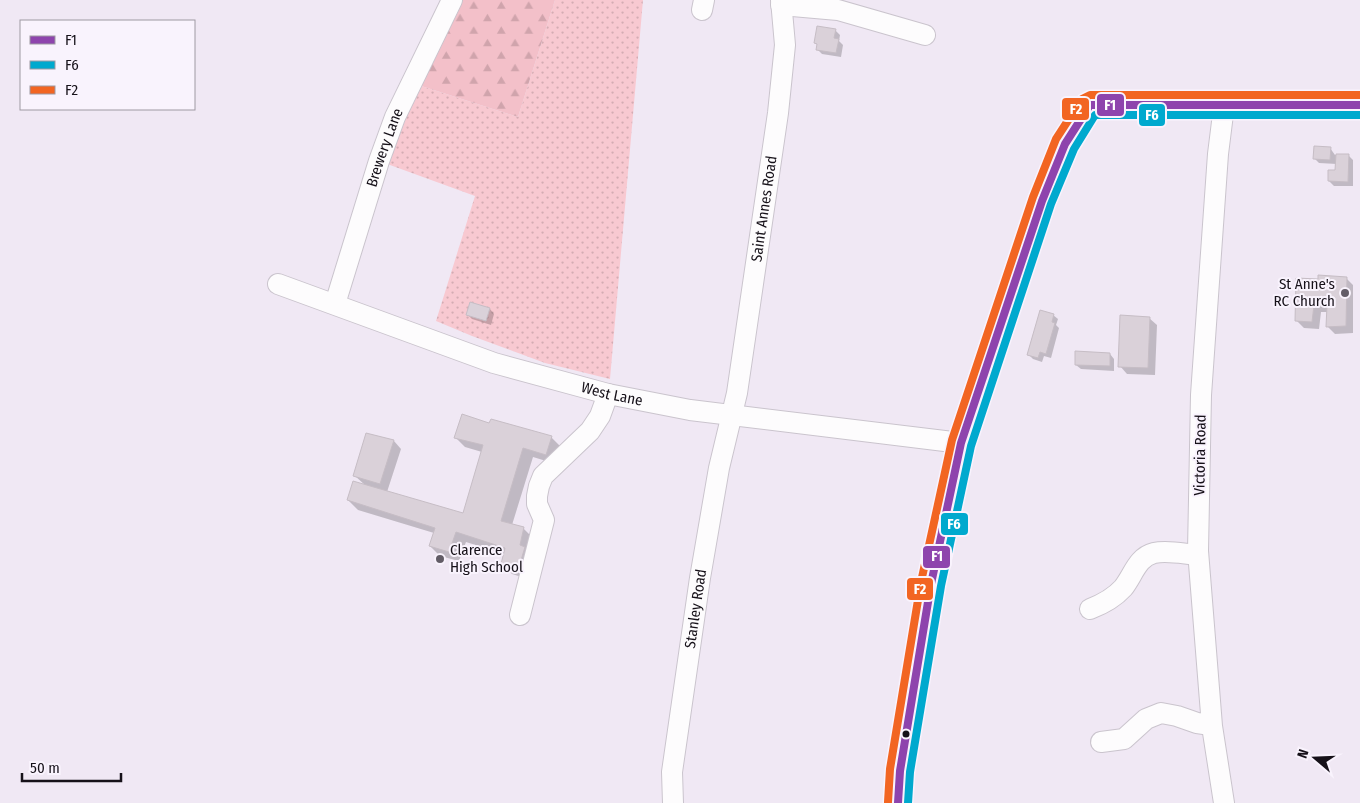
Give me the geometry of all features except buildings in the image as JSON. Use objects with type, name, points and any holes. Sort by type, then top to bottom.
[{"type":"street","name":"Brewery Lane","points":[[335,304],[379,161],[395,117],[452,0]]},
{"type":"street","points":[[781,2],[838,10],[925,35]]},
{"type":"street","name":"Saint Annes Road","points":[[731,416],[737,394],[778,113],[785,45],[781,2]]},
{"type":"street","points":[[898,803],[900,771],[930,584],[961,442],[1042,201],[1065,144],[1090,105],[1360,105]]},
{"type":"street","name":"Victoria Road","points":[[1224,106],[1218,154],[1201,395],[1198,555],[1211,725],[1224,803]]},
{"type":"street","name":"West Lane","points":[[278,284],[494,363],[608,394],[731,416],[961,442]]},
{"type":"street","points":[[520,615],[544,520],[538,504],[539,486],[543,476],[590,431],[600,416],[608,394]]},
{"type":"street","name":"Stanley Road","points":[[673,803],[672,772],[700,578],[719,468],[731,416]]},
{"type":"street","points":[[1090,609],[1113,597],[1124,587],[1140,562],[1154,553],[1198,555]]},
{"type":"street","points":[[1101,742],[1124,738],[1146,719],[1161,713],[1177,716],[1197,724],[1211,725]]},
{"type":"shaded area","points":[[555,0],[643,0],[610,379],[545,363],[436,321],[475,196],[379,161],[412,83],[518,117]]},
{"type":"green space","points":[[452,0],[555,0],[518,117],[412,83]]},
{"type":"transit line","name":"F2","points":[[888,802],[890,769],[921,582],[952,440],[1033,197],[1056,139],[1082,99],[1090,95],[1360,95]]},
{"type":"transit line","name":"F1","points":[[898,803],[900,771],[931,584],[961,443],[1042,201],[1065,144],[1090,105],[1360,105]]},
{"type":"transit line","name":"F6","points":[[908,803],[910,772],[941,586],[971,446],[1051,204],[1074,149],[1095,115],[1360,115]]},
{"type":"place","name":"St Anne's RC Church","points":[[1345,293]]},
{"type":"place","name":"Clarence High School","points":[[440,559]]}]
